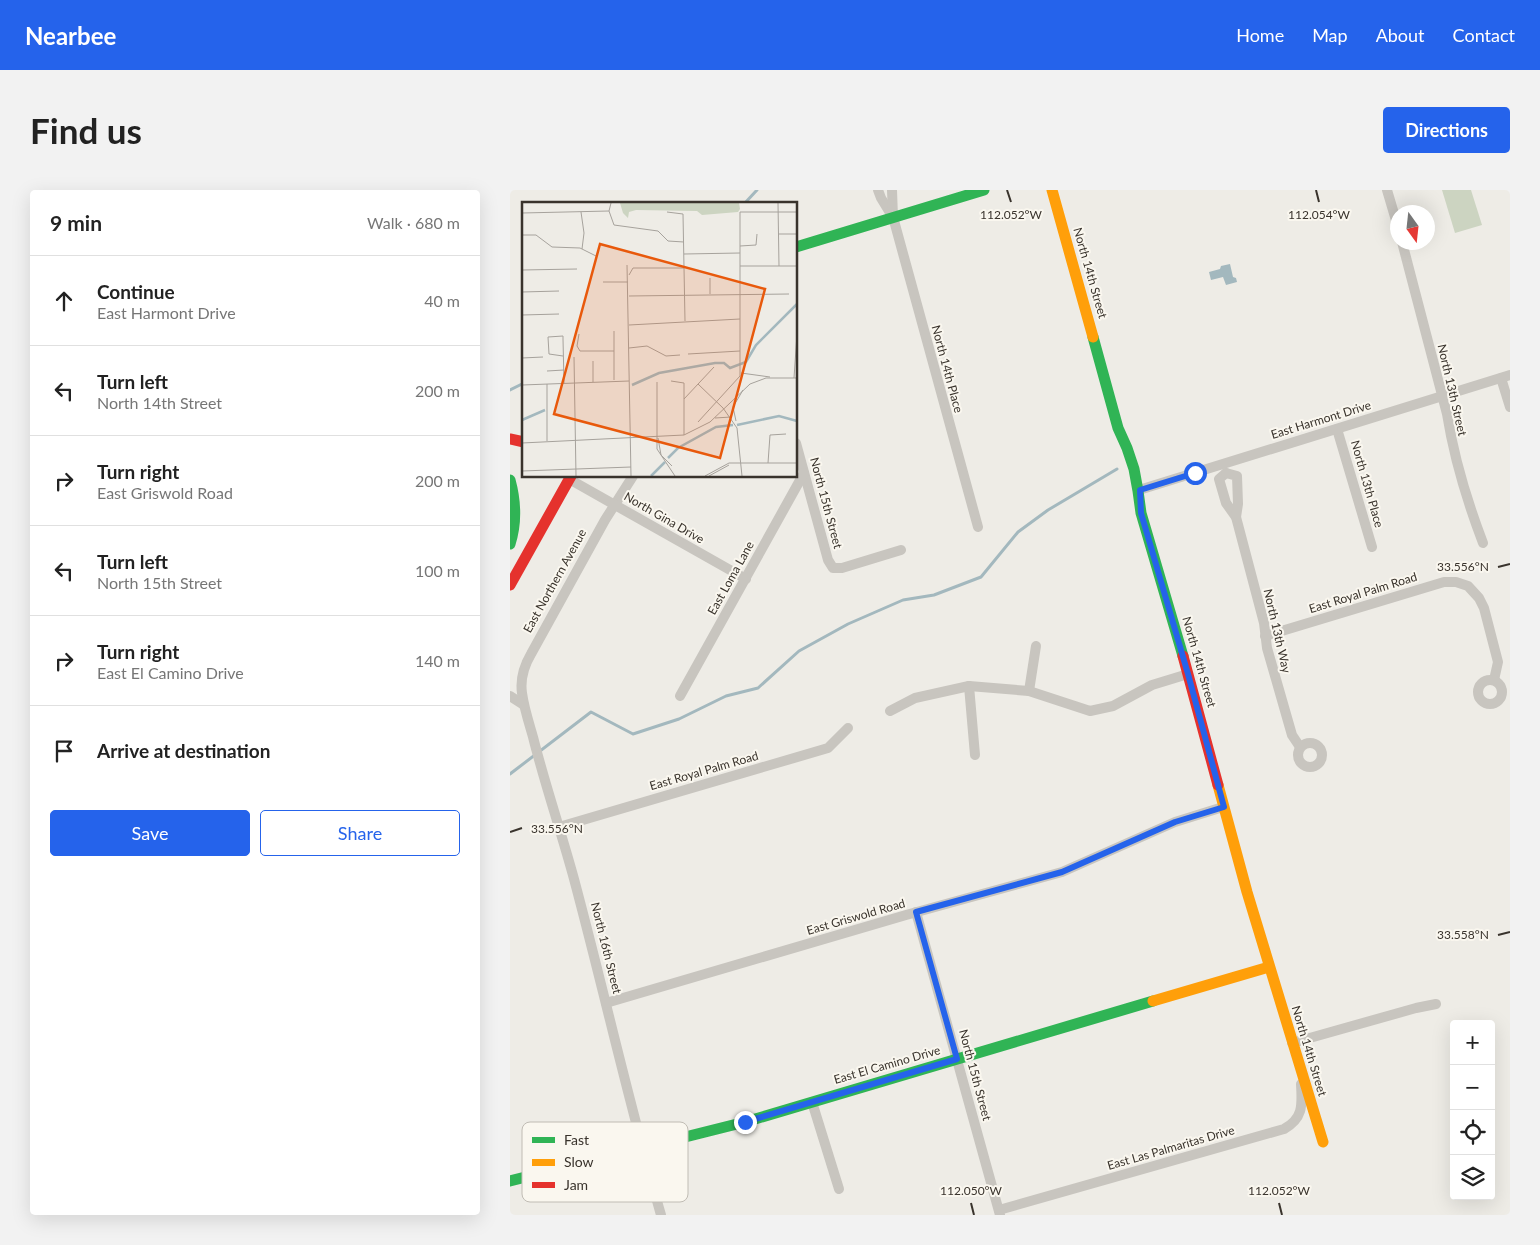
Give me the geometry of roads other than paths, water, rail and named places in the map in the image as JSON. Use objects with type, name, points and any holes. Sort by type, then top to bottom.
[{"type":"street","name":"North 14th Place","points":[[878,190],[893,217]]},
{"type":"street","name":"North 14th Place","points":[[892,190],[893,217],[978,527]]},
{"type":"street","points":[[798,245],[984,190]]},
{"type":"street","name":"North 14th Street","points":[[1052,190],[1118,428],[1126,443],[1140,490],[1141,513],[1188,674],[1269,967],[1322,1142]]},
{"type":"street","points":[[1388,190],[1392,205]]},
{"type":"street","name":"North 13th Street","points":[[1404,250],[1447,414],[1451,440],[1483,543]]},
{"type":"street","points":[[1506,376],[1510,407]]},
{"type":"street","name":"East Harmont Drive","points":[[1140,490],[1225,468],[1338,429],[1506,376]]},
{"type":"street","name":"North 13th Place","points":[[1338,429],[1372,547]]},
{"type":"street","points":[[510,438],[522,447]]},
{"type":"street","name":"North 15th Street","points":[[798,450],[828,560],[833,568],[842,568],[901,550]]},
{"type":"street","name":"North 13th Way","points":[[1236,517],[1238,504],[1237,476],[1225,468],[1219,479],[1226,503],[1236,517],[1264,623],[1267,648],[1292,735],[1300,747]]},
{"type":"street","name":"East Loma Lane","points":[[680,696],[804,473]]},
{"type":"street","points":[[510,585],[567,478]]},
{"type":"street","name":"North Gina Drive","points":[[570,478],[746,579]]},
{"type":"street","name":"East Northern Avenue","points":[[524,705],[521,686],[526,664],[605,520],[632,478]]},
{"type":"street","points":[[510,480],[514,494],[516,515],[510,544]]},
{"type":"street","name":"East Royal Palm Road","points":[[1265,636],[1444,582],[1456,582],[1468,586],[1479,598],[1484,608],[1498,662],[1494,680]]},
{"type":"street","points":[[1029,691],[1036,646]]},
{"type":"street","points":[[890,711],[915,698],[969,686],[1029,691],[1090,711],[1113,706],[1152,684],[1188,674]]},
{"type":"street","points":[[969,686],[975,755]]},
{"type":"street","points":[[510,696],[524,705]]},
{"type":"street","name":"North 16th Street","points":[[524,705],[559,827],[636,1122]]},
{"type":"street","name":"East Royal Palm Road","points":[[559,827],[828,748],[848,728]]},
{"type":"street","name":"East Griswold Road","points":[[606,1003],[916,912],[1062,872],[1175,822],[1224,807]]},
{"type":"street","name":"North 15th Street","points":[[916,912],[999,1212]]},
{"type":"street","name":"East El Camino Drive","points":[[688,1136],[745,1122],[1269,967]]},
{"type":"street","points":[[1292,1043],[1436,1004]]},
{"type":"street","name":"East Las Palmaritas Drive","points":[[999,1212],[1284,1129],[1293,1124],[1299,1116],[1302,1105],[1300,1069]]},
{"type":"street","points":[[812,1102],[839,1189]]},
{"type":"street","name":"North 16th Street","points":[[657,1202],[661,1215]]},
{"type":"water","points":[[1230,264],[1233,277],[1236,278],[1237,282],[1226,285],[1223,277],[1211,280],[1209,272]]},
{"type":"waterway","points":[[746,202],[757,190]]},
{"type":"waterway","points":[[510,390],[522,384]]},
{"type":"waterway","points":[[510,774],[591,712],[633,734],[679,719],[726,696],[758,688],[799,651],[848,624],[903,600],[934,595],[981,577],[1018,532],[1048,510],[1117,469]]}]
